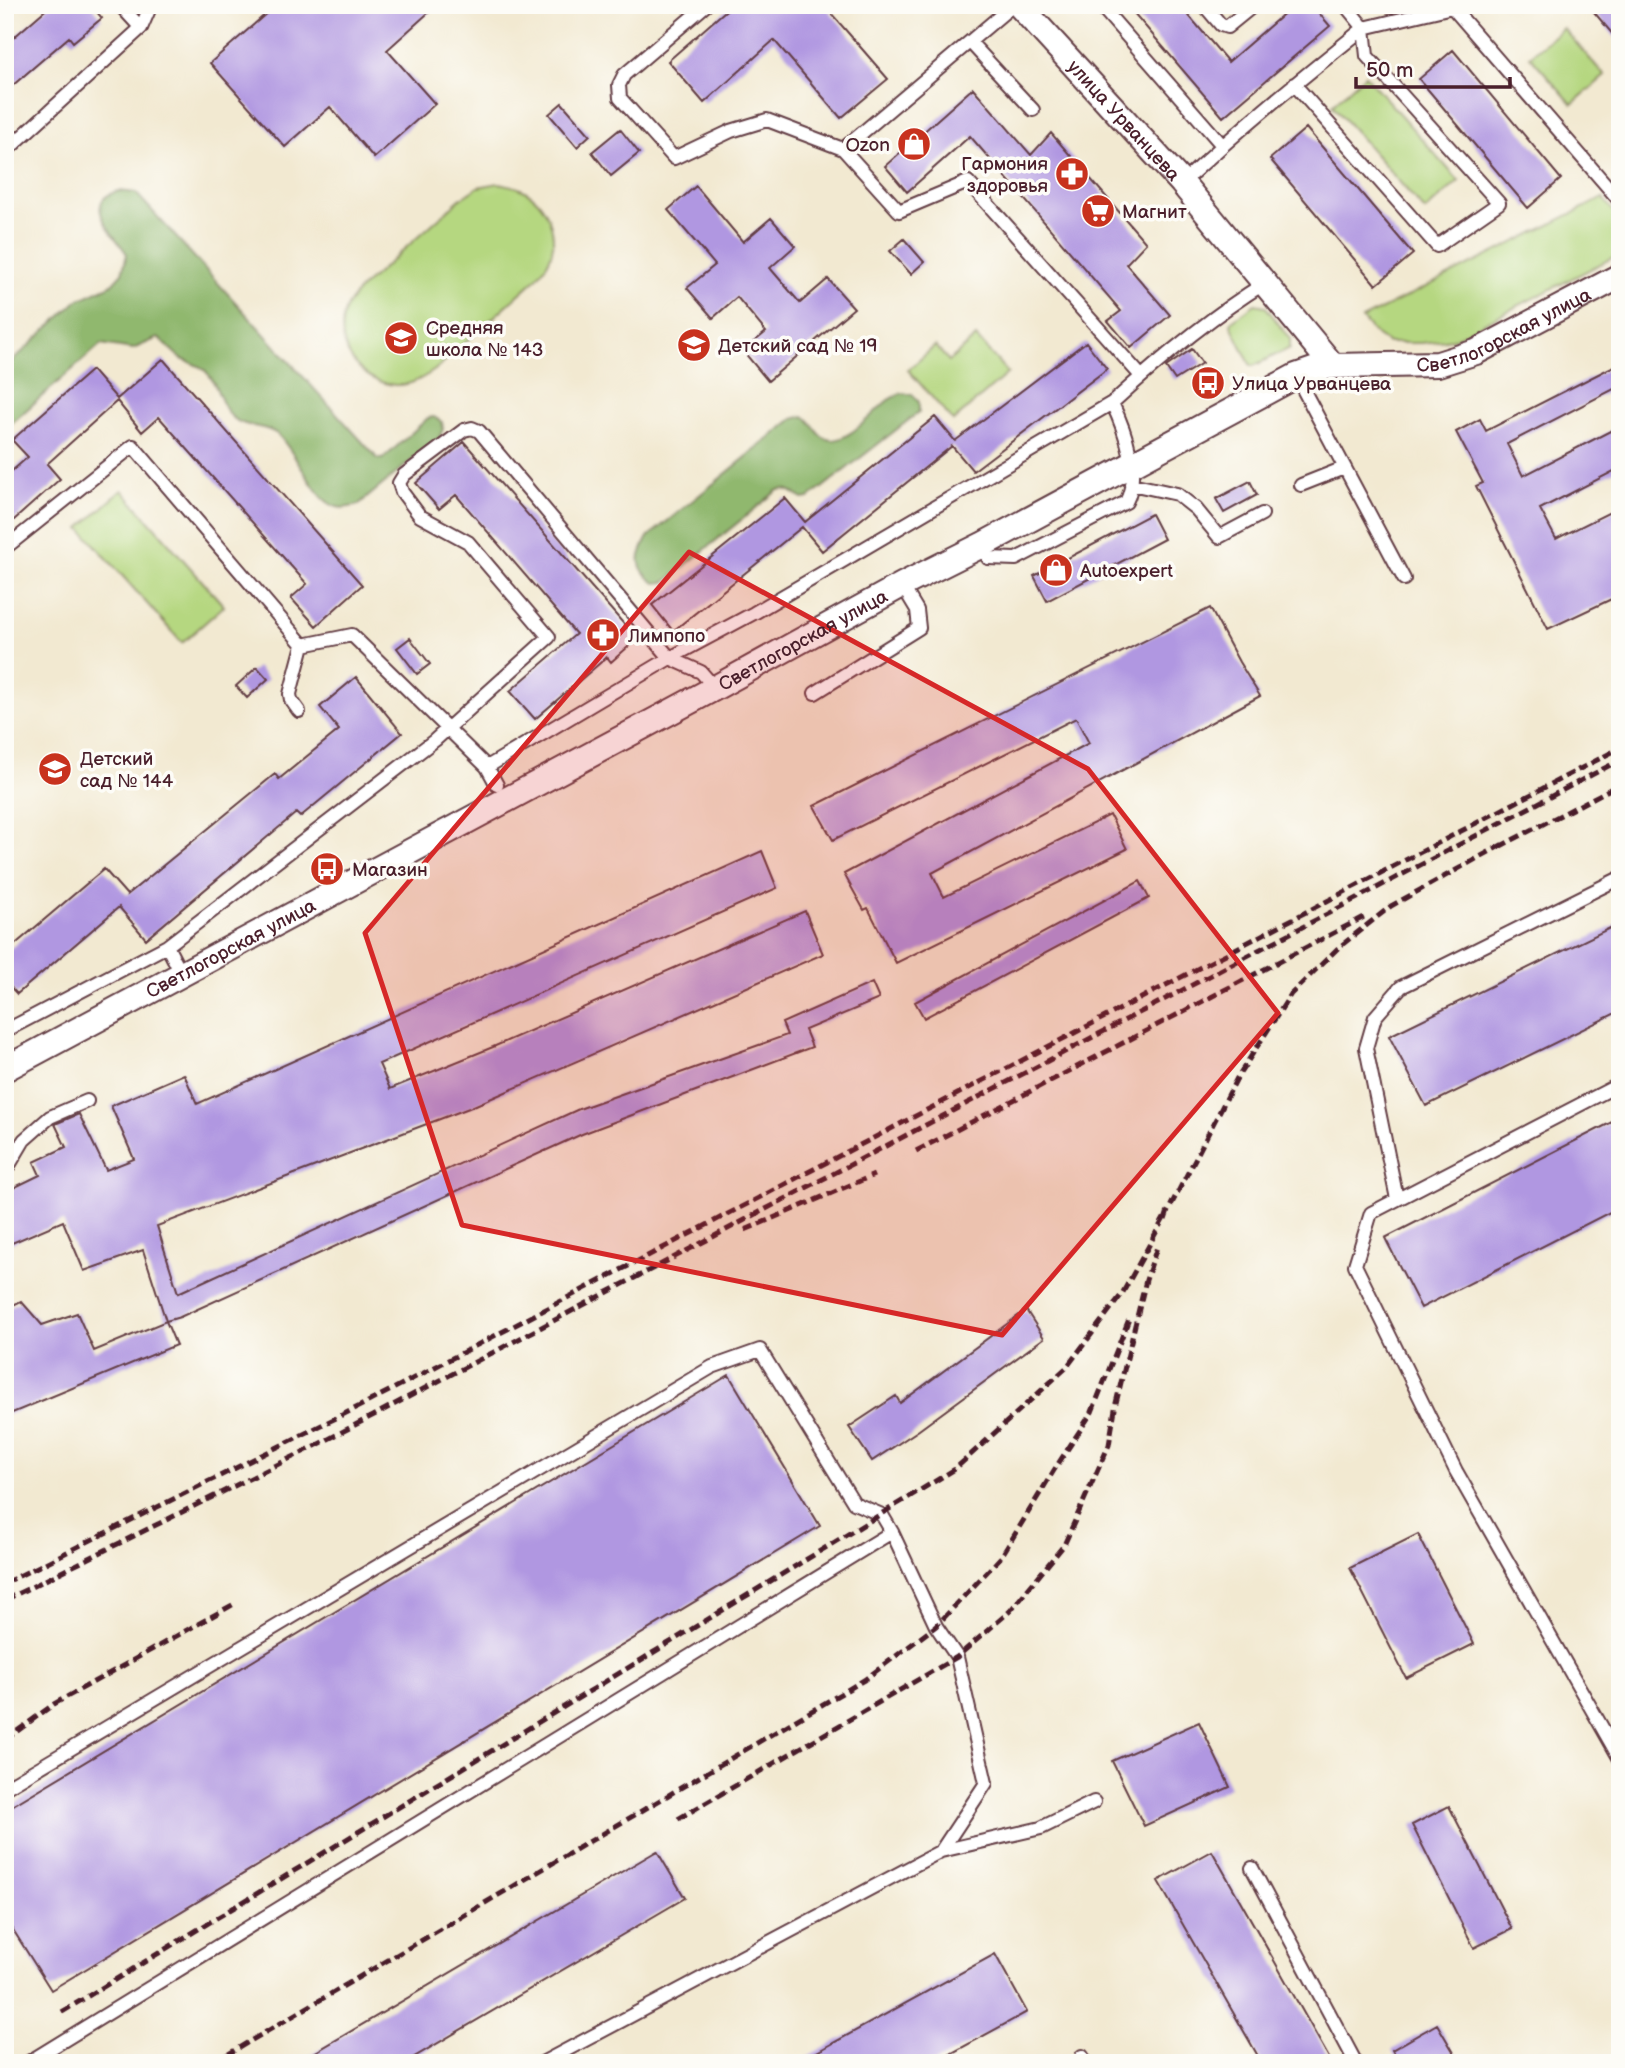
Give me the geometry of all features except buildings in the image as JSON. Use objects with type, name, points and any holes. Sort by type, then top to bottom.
[{"type":"street","name":"улица Урванцева","points":[[1019,5],[1182,183],[1333,366]]},
{"type":"street","name":"Светлогорская улица","points":[[5,1069],[902,585],[1131,475],[1296,376],[1333,366],[1438,364],[1476,352],[1620,276]]},
{"type":"lane","points":[[120,5],[141,27]]},
{"type":"lane","points":[[5,152],[141,27],[151,5]]},
{"type":"lane","points":[[706,5],[624,75],[619,85],[620,98],[674,158],[731,131],[768,120],[843,149],[899,211],[968,182],[1141,376]]},
{"type":"lane","points":[[843,149],[1013,5]]},
{"type":"lane","points":[[1100,5],[1222,145]]},
{"type":"lane","points":[[1204,5],[1221,25],[1227,27],[1254,5]]},
{"type":"lane","points":[[1294,84],[1437,246],[1499,203],[1367,57],[1364,28],[1345,5]]},
{"type":"lane","points":[[1182,183],[1222,145],[1364,28],[1453,6],[1619,197]]},
{"type":"lane","points":[[970,42],[1033,110]]},
{"type":"lane","points":[[487,767],[1112,403],[1141,376],[1230,305],[1265,283]]},
{"type":"lane","points":[[1296,376],[1404,579]]},
{"type":"lane","points":[[1112,403],[1124,427],[1131,475],[1177,494],[1196,509],[1219,537],[1262,514]]},
{"type":"lane","points":[[5,1031],[167,946],[449,729],[549,637],[468,542],[421,516],[402,492],[399,483],[404,475],[464,430],[471,428],[479,431],[670,658],[701,672],[715,688]]},
{"type":"lane","points":[[5,548],[133,446],[303,645]]},
{"type":"lane","points":[[1301,485],[1344,468]]},
{"type":"lane","points":[[815,693],[919,628],[917,610],[902,585]]},
{"type":"lane","points":[[303,645],[352,635],[487,767],[505,801]]},
{"type":"lane","points":[[299,711],[290,694],[303,645]]},
{"type":"lane","points":[[1397,1199],[1366,1048],[1375,1017],[1401,986],[1620,878]]},
{"type":"lane","points":[[167,946],[181,973]]},
{"type":"lane","points":[[1620,1084],[1371,1213],[1355,1265],[1456,1471],[1620,1759]]},
{"type":"lane","points":[[5,1172],[24,1140],[41,1124],[50,1117],[87,1101]]},
{"type":"lane","points":[[5,1788],[712,1367],[760,1350],[854,1503],[882,1515],[936,1626],[957,1657],[986,1783],[941,1851]]},
{"type":"lane","points":[[27,2063],[892,1532]]},
{"type":"lane","points":[[542,2063],[941,1851],[1041,1828],[1094,1802]]},
{"type":"lane","points":[[1252,1868],[1356,2063]]},
{"type":"highlighted area","points":[[689,552],[1088,769],[1278,1013],[1002,1335],[462,1225],[365,933]]},
{"type":"green space","points":[[1563,28],[1605,76],[1572,104],[1530,56]]},
{"type":"green space","points":[[1365,75],[1459,181],[1425,211],[1332,105]]},
{"type":"green space","points":[[499,183],[530,194],[544,210],[552,229],[553,240],[546,265],[536,279],[435,370],[416,381],[401,385],[370,377],[351,358],[346,347],[343,321],[349,303],[359,290],[460,199],[478,187]]},
{"type":"green space","points":[[119,191],[136,193],[378,459],[383,459],[428,418],[434,417],[442,422],[443,429],[439,438],[358,505],[337,507],[321,496],[277,434],[232,417],[206,372],[182,359],[158,338],[133,349],[101,344],[5,429],[5,368],[78,300],[111,285],[122,273],[127,254],[109,229],[101,211],[101,203],[107,196]]},
{"type":"green space","points":[[1603,198],[1620,220],[1620,254],[1453,339],[1388,343],[1375,334],[1362,319]]},
{"type":"green space","points":[[1255,304],[1265,306],[1290,339],[1290,348],[1253,366],[1231,325],[1232,321]]},
{"type":"green space","points":[[976,337],[1008,373],[953,421],[908,370],[935,346],[949,361]]},
{"type":"green space","points":[[901,393],[913,395],[919,402],[919,412],[809,498],[803,499],[788,490],[778,490],[665,582],[655,583],[648,578],[639,562],[648,537],[793,419],[804,416],[823,437],[839,439],[848,435],[887,401]]},
{"type":"green space","points":[[122,490],[224,606],[182,643],[80,528]]},
{"type":"railway","points":[[5,1583],[366,1403],[1620,748]]},
{"type":"railway","points":[[5,1600],[317,1445],[1620,760]]},
{"type":"railway","points":[[1499,847],[1620,784]]},
{"type":"railway","points":[[1165,1220],[1237,1078],[1291,994],[1338,948],[1391,906],[1507,842]]},
{"type":"railway","points":[[916,1151],[1368,915]]},
{"type":"railway","points":[[745,1230],[874,1175]]},
{"type":"railway","points":[[62,2012],[955,1469],[1066,1368],[1122,1294],[1168,1211]]},
{"type":"railway","points":[[678,1819],[957,1657],[1010,1611],[1064,1545],[1109,1445],[1116,1403],[1146,1280],[1158,1244]]},
{"type":"railway","points":[[213,2063],[864,1680],[936,1626],[1001,1557],[1092,1412],[1129,1319]]},
{"type":"railway","points":[[5,1740],[54,1704],[234,1604]]},
{"type":"place","name":"Ozon","points":[[914,144]]},
{"type":"place","name":"Гармония здоровья","points":[[1072,174]]},
{"type":"place","name":"Магнит","points":[[1098,211]]},
{"type":"place","name":"Средняя школа № 143","points":[[401,338]]},
{"type":"place","name":"Детский сад № 19","points":[[694,345]]},
{"type":"place","name":"Улица Урванцева","points":[[1208,383]]},
{"type":"place","name":"Autoexpert","points":[[1056,570]]},
{"type":"place","name":"Лимпопо","points":[[603,635]]},
{"type":"place","name":"Детский сад № 144","points":[[55,769]]},
{"type":"place","name":"Магазин","points":[[327,869]]}]
